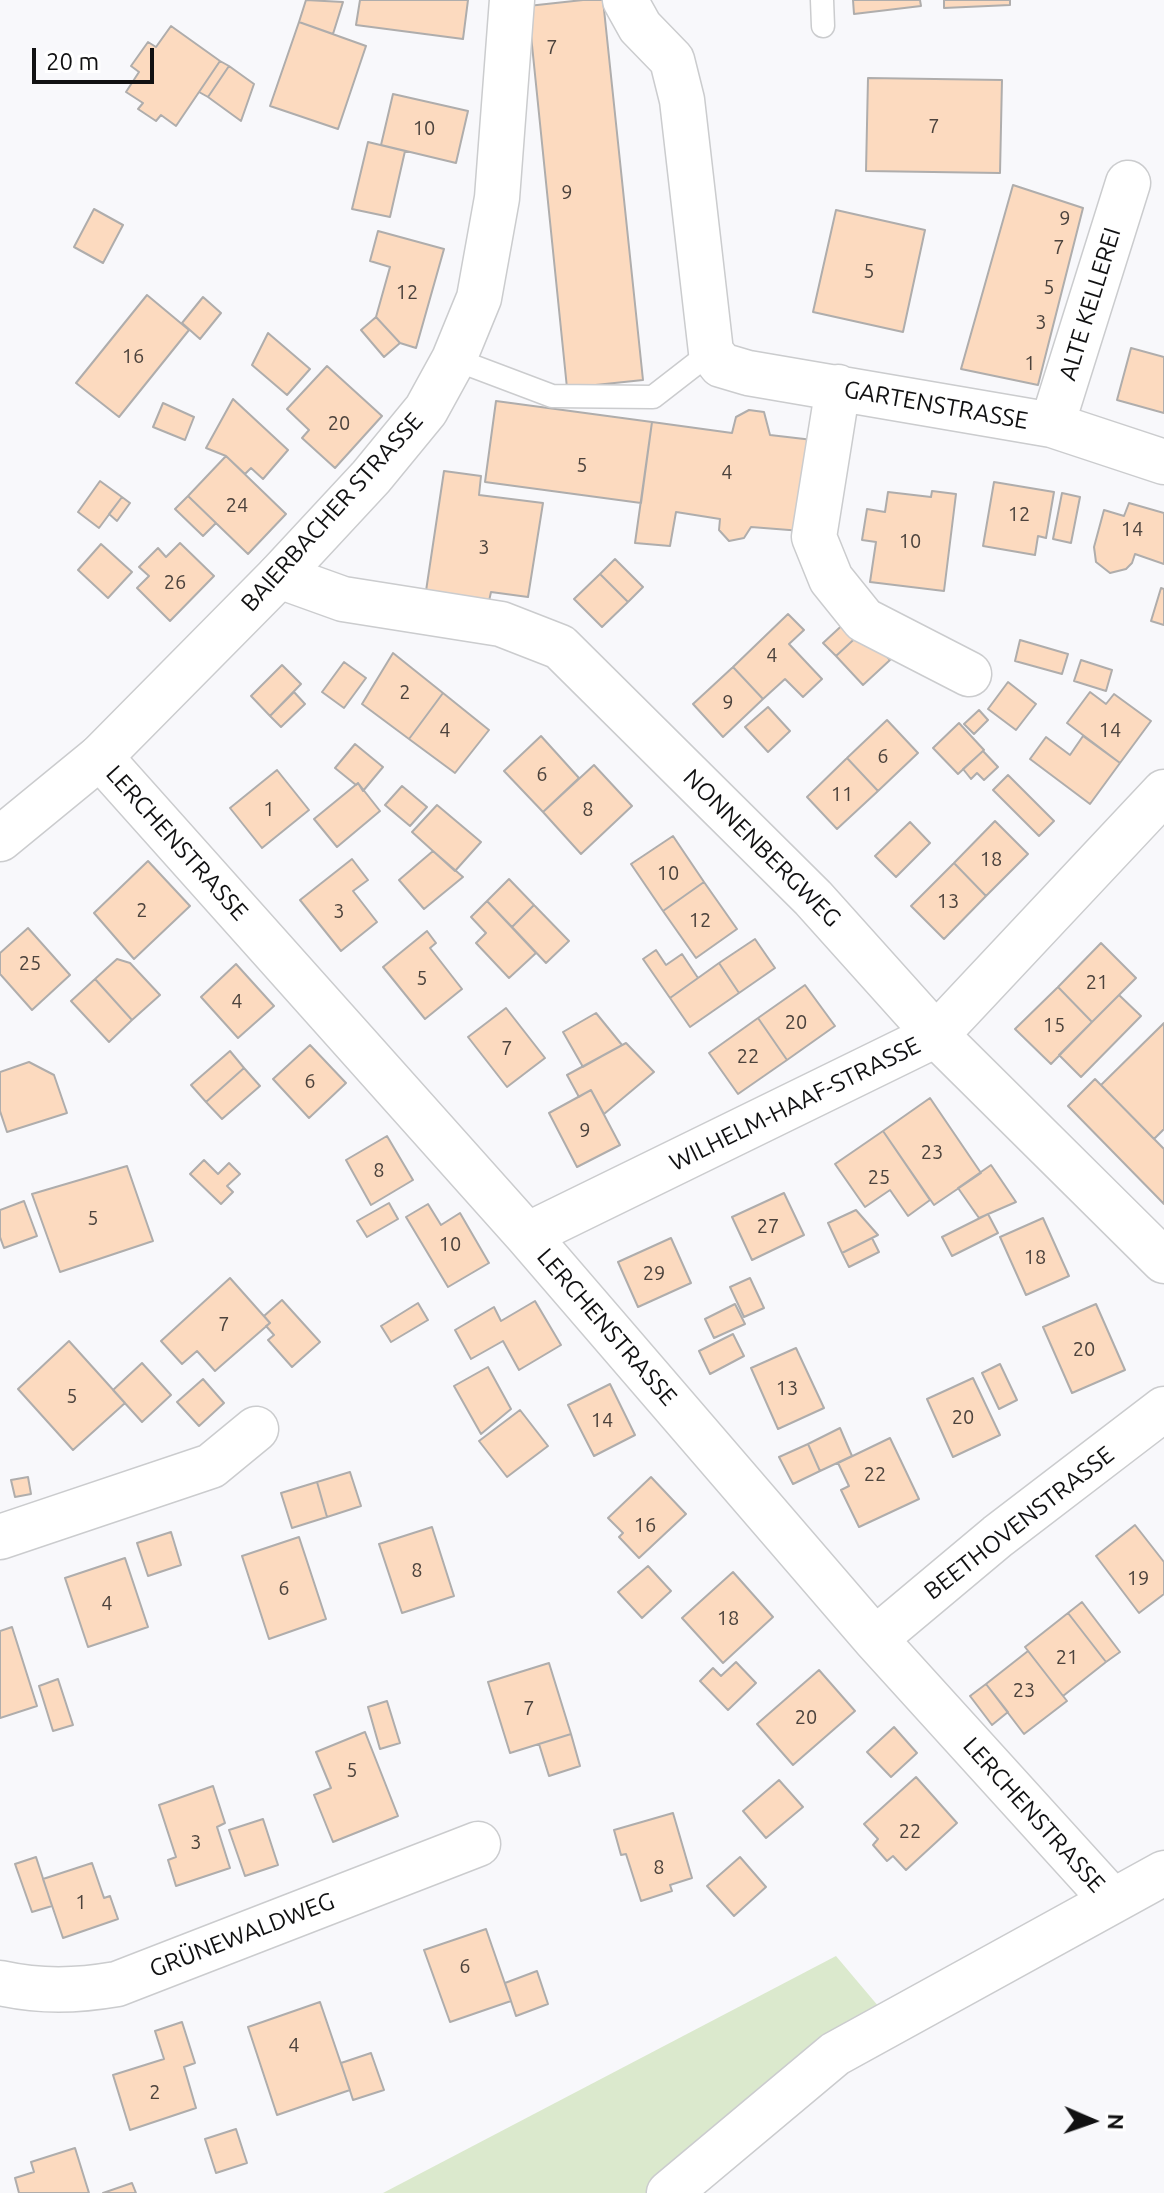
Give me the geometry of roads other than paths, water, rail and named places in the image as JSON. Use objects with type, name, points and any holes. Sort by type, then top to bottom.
[{"type":"street","name":"BAIERBACHER STRASSE","points":[[0,839],[100,757],[279,576],[371,477],[426,410],[454,359],[479,298],[497,198],[512,0]]},
{"type":"street","points":[[625,0],[640,27],[672,60],[682,100],[711,352]]},
{"type":"street","name":"ALTE KELLEREI","points":[[1052,425],[1128,183]]},
{"type":"street","name":"GARTENSTRASSE","points":[[711,352],[721,365],[748,373],[1052,425],[1164,462]]},
{"type":"street","points":[[838,387],[814,537],[831,579],[864,620],[969,674]]},
{"type":"street","name":"NONNENBERGWEG","points":[[279,576],[343,599],[501,624],[560,647],[813,898],[936,1035],[1164,1261]]},
{"type":"street","name":"LERCHENSTRASSE","points":[[100,757],[527,1235],[875,1639],[1112,1900]]},
{"type":"street","name":"WILHELM-HAAF-STRASSE","points":[[527,1235],[936,1035],[1164,792]]},
{"type":"street","name":"BEETHOVENSTRASSE","points":[[875,1639],[998,1536],[1164,1409]]},
{"type":"street","points":[[0,1537],[211,1466],[256,1429]]},
{"type":"street","name":"GRÜNEWALDWEG","points":[[0,1983],[35,1991],[82,1990],[117,1984],[478,1844]]},
{"type":"street","points":[[669,2193],[835,2054],[1164,1873]]},
{"type":"lane","points":[[822,0],[823,26]]},
{"type":"lane","points":[[454,359],[552,396],[653,397],[711,352]]}]
